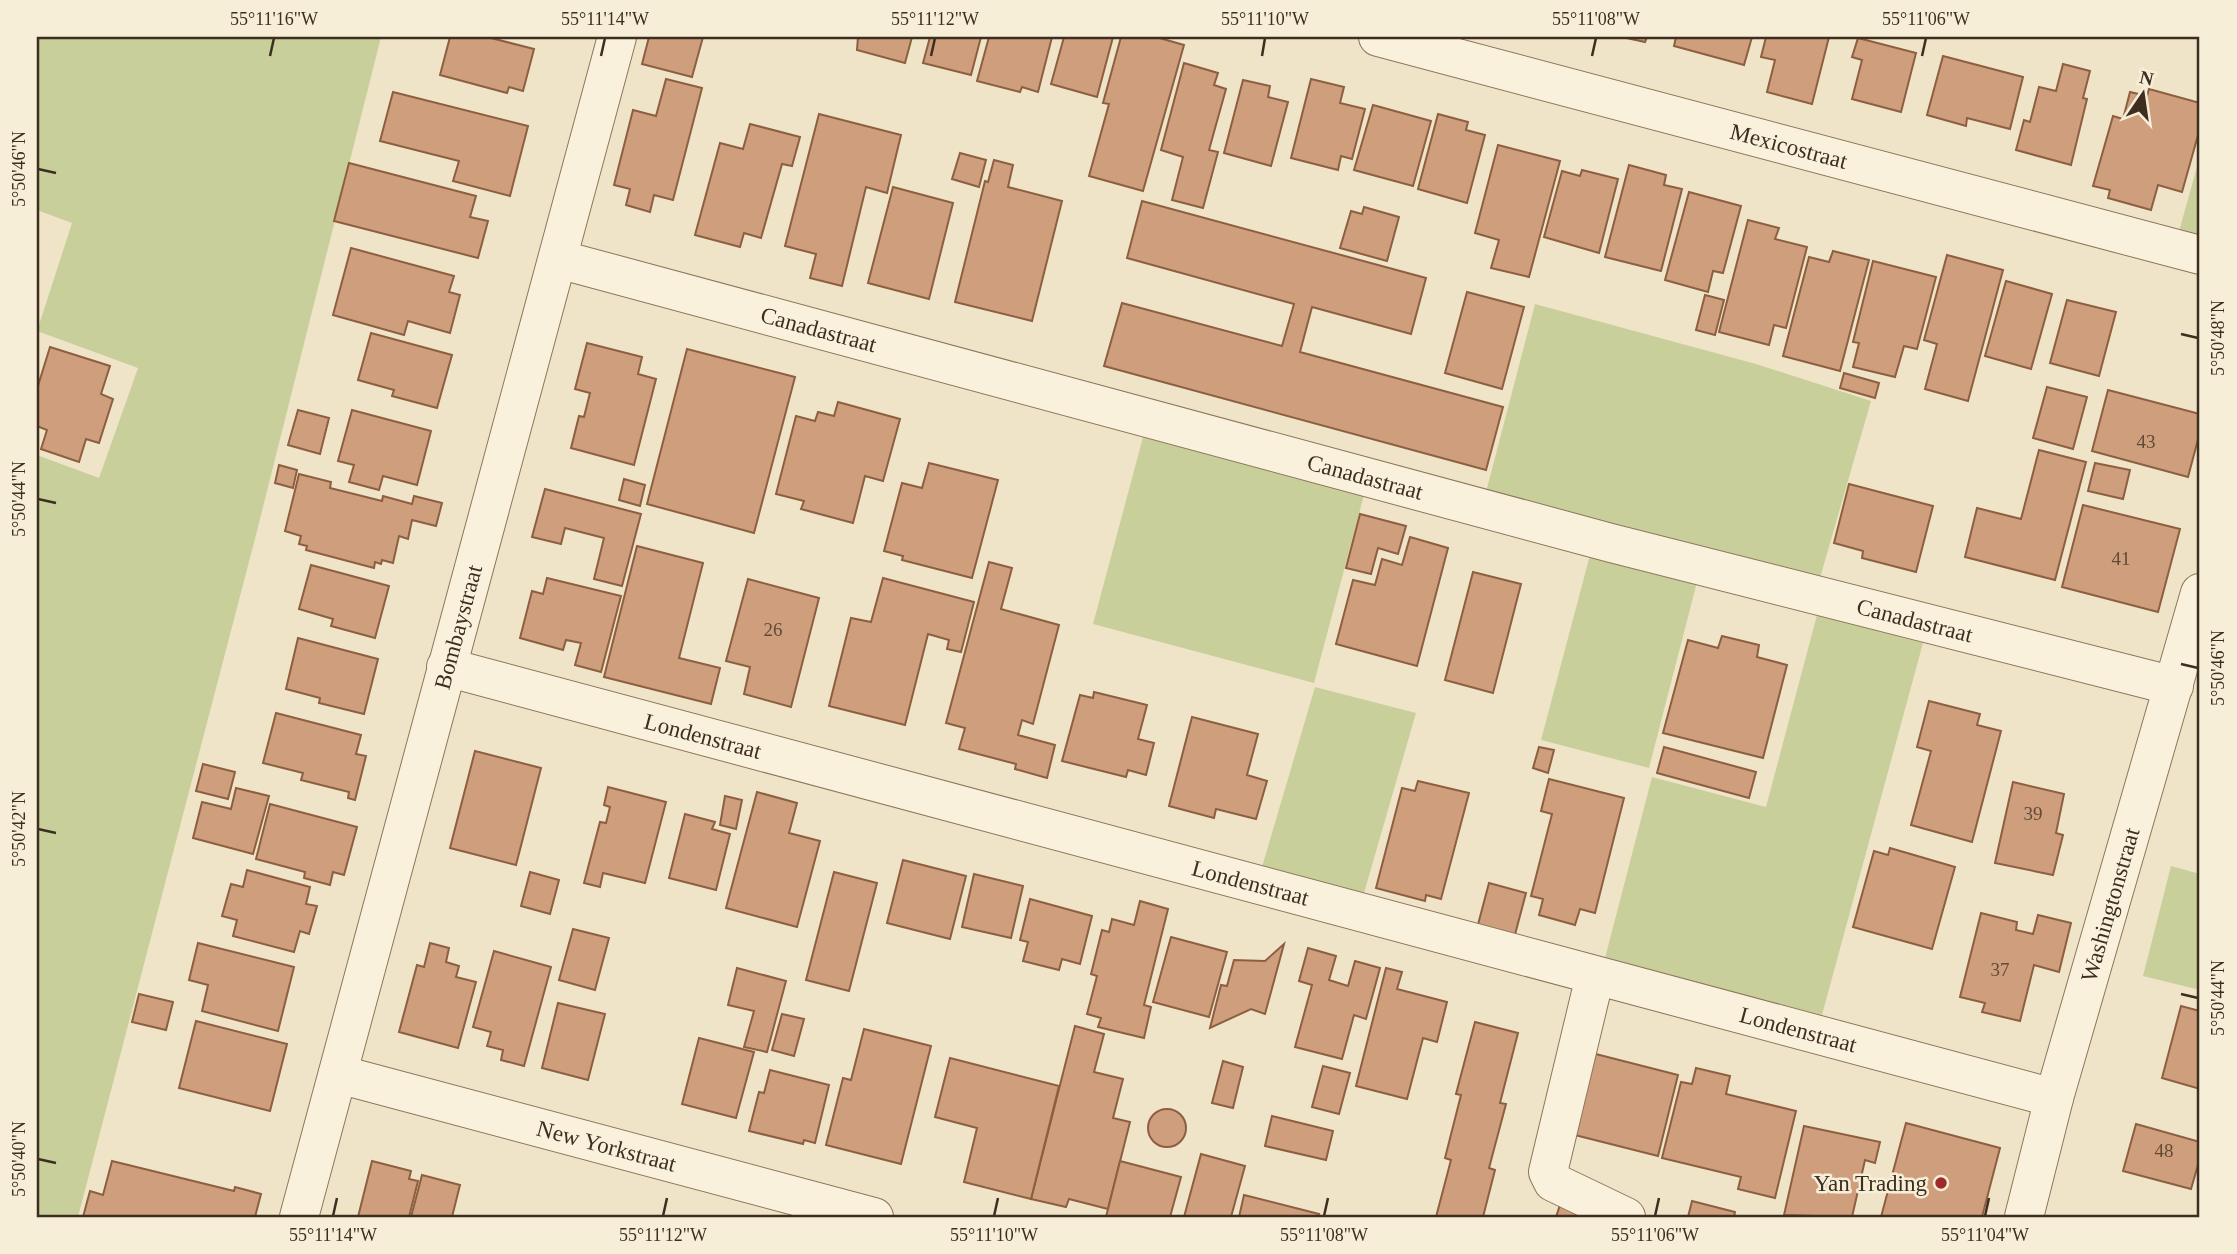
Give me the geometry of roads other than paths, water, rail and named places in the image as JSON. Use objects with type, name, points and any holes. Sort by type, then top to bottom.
[{"type":"street","name":"Bombaystraat","points":[[299,1217],[617,37]]},
{"type":"street","name":"Mexicostraat","points":[[1378,37],[2200,255]]},
{"type":"street","name":"Canadastraat","points":[[558,260],[1611,543],[2174,686]]},
{"type":"street","name":"Washingtonstraat","points":[[2024,1217],[2054,1098],[2200,593]]},
{"type":"street","name":"Londenstraat","points":[[446,667],[2054,1098]]},
{"type":"street","points":[[1595,976],[1548,1172],[1553,1182],[1626,1217]]},
{"type":"street","name":"New Yorkstraat","points":[[338,1074],[874,1217]]},
{"type":"place","name":"Yan Trading","points":[[1941,1183]]}]
